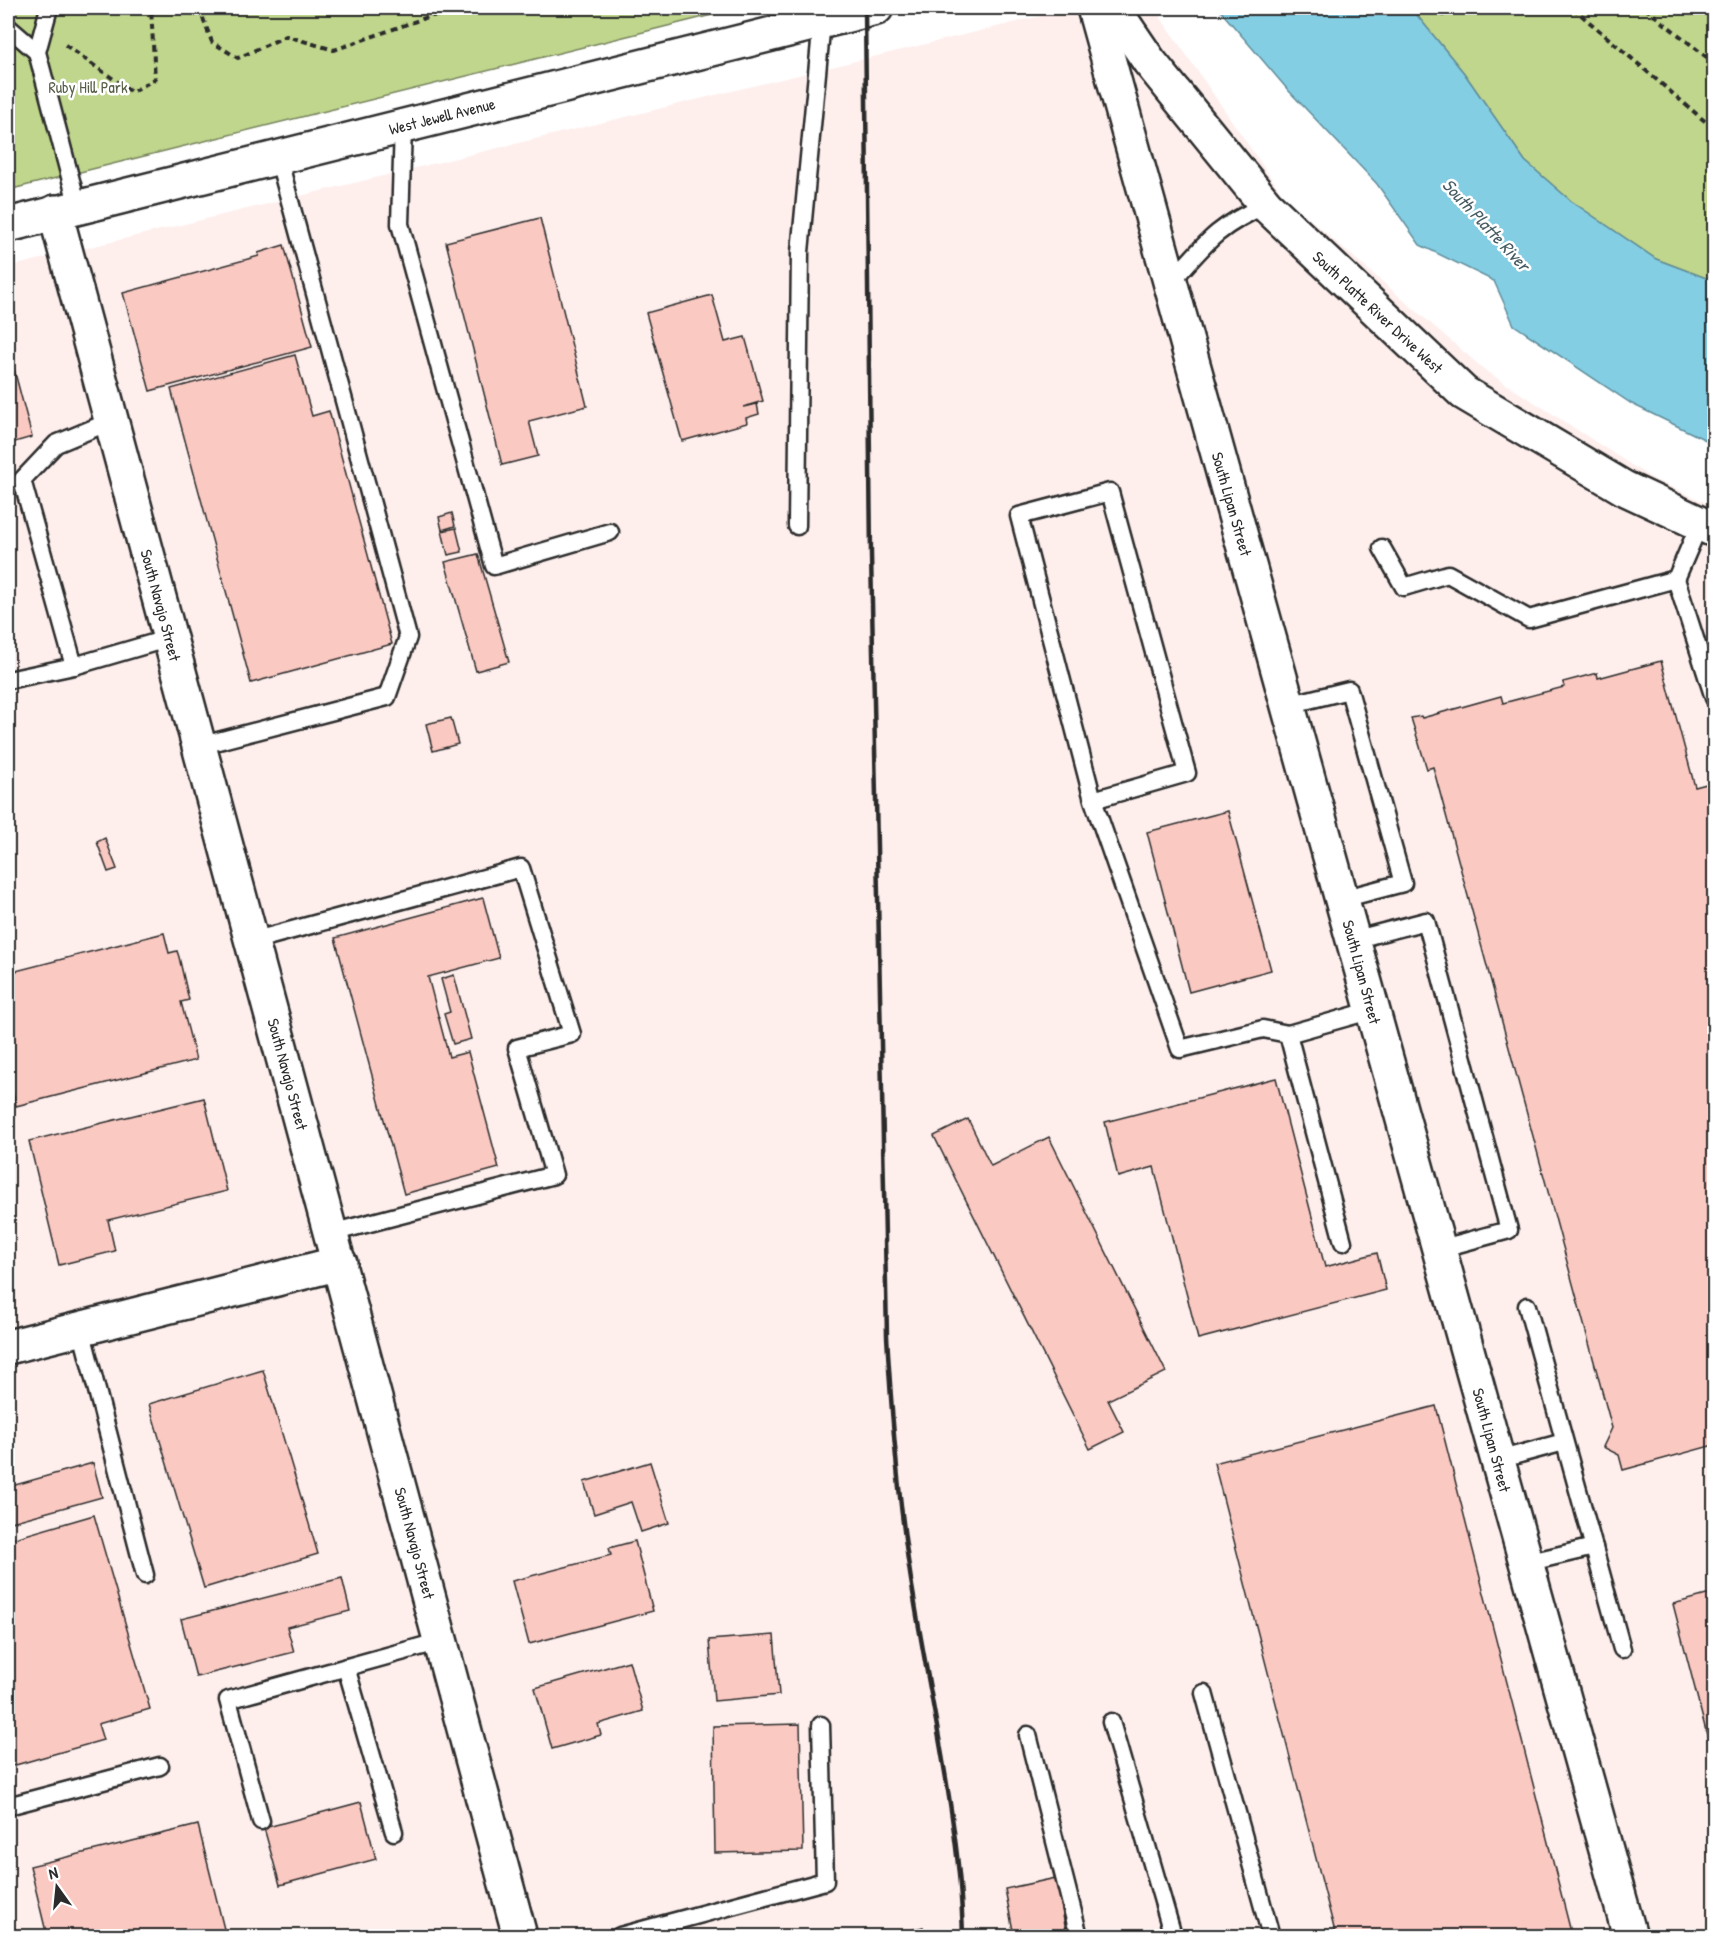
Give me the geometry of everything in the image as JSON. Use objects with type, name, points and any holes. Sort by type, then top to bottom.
[{"type":"street","name":"West Jewell Avenue","points":[[8,225],[876,8]]},
{"type":"street","name":"South Lipan Street","points":[[1094,8],[1630,1936]]},
{"type":"street","name":"South Platte River Drive West","points":[[1113,8],[1149,61],[1266,205],[1464,393],[1624,488],[1707,526]]},
{"type":"street","name":"South Navajo Street","points":[[66,210],[111,421],[519,1936]]},
{"type":"street","points":[[8,1347],[81,1329],[335,1248]]},
{"type":"lane","points":[[49,8],[37,52],[66,210]]},
{"type":"lane","points":[[797,526],[800,252],[822,21]]},
{"type":"lane","points":[[8,27],[37,52]]},
{"type":"lane","points":[[403,126],[400,224],[494,566],[610,532]]},
{"type":"lane","points":[[200,746],[387,697],[408,637],[278,157]]},
{"type":"lane","points":[[1170,282],[1214,234],[1234,219],[1266,205]]},
{"type":"lane","points":[[74,666],[22,480],[56,444],[111,421]]},
{"type":"lane","points":[[1093,800],[1187,773],[1110,492],[1019,516],[1093,800],[1180,1049],[1263,1029],[1288,1034],[1373,1010]]},
{"type":"lane","points":[[1382,548],[1404,587],[1448,574],[1529,619],[1676,579],[1707,526]]},
{"type":"lane","points":[[1676,579],[1714,698]]},
{"type":"lane","points":[[8,680],[74,666],[170,638]]},
{"type":"lane","points":[[1288,705],[1348,690],[1403,883],[1342,899]]},
{"type":"lane","points":[[252,941],[521,868],[572,1034],[517,1048],[554,1175],[335,1248]]},
{"type":"lane","points":[[1353,940],[1426,921],[1509,1230],[1439,1249]]},
{"type":"lane","points":[[1288,1034],[1343,1242]]},
{"type":"lane","points":[[1527,1306],[1622,1648]]},
{"type":"lane","points":[[81,1329],[145,1575]]},
{"type":"lane","points":[[1498,1460],[1564,1442]]},
{"type":"lane","points":[[1526,1563],[1594,1547]]},
{"type":"lane","points":[[261,1821],[228,1700],[441,1641]]},
{"type":"lane","points":[[346,1667],[394,1832]]},
{"type":"lane","points":[[1204,1693],[1271,1936]]},
{"type":"lane","points":[[1111,1722],[1173,1936]]},
{"type":"lane","points":[[620,1936],[825,1881],[821,1725]]},
{"type":"lane","points":[[1028,1735],[1079,1936]]},
{"type":"lane","points":[[8,1806],[160,1766]]},
{"type":"path","points":[[63,44],[132,92],[155,79],[151,8]]},
{"type":"path","points":[[199,8],[212,42],[238,58],[286,36],[334,50],[430,16],[529,8]]},
{"type":"path","points":[[1431,8],[1443,15],[1445,8]]},
{"type":"path","points":[[1573,8],[1714,129]]},
{"type":"path","points":[[1645,8],[1714,63]]},
{"type":"shaded area","points":[[1074,8],[1154,8],[1285,198],[1486,371],[1653,479],[1714,506],[1714,1936],[8,1936],[8,267]]},
{"type":"green space","name":"Ruby Hill Park","points":[[8,8],[740,8],[8,190]]},
{"type":"green space","points":[[1411,8],[1714,8],[1714,281],[1656,259],[1571,201],[1525,161],[1464,73]]},
{"type":"water","name":"South Platte River","points":[[1218,8],[1411,8],[1464,73],[1525,161],[1571,201],[1656,259],[1714,281],[1714,444],[1632,404],[1514,325],[1494,281],[1420,245],[1377,184],[1288,90]]},
{"type":"building","points":[[540,218],[587,406],[529,421],[538,456],[502,465],[446,242]]},
{"type":"building","points":[[284,245],[312,347],[150,391],[123,293],[259,256],[258,253]]},
{"type":"building","points":[[712,295],[725,342],[745,337],[763,401],[743,407],[757,404],[759,414],[746,418],[747,423],[682,441],[646,313]]},
{"type":"building","points":[[295,355],[312,416],[329,411],[392,644],[251,683],[171,389]]},
{"type":"building","points":[[14,369],[32,437],[8,444],[8,371]]},
{"type":"building","points":[[452,513],[455,526],[442,530],[439,517]]},
{"type":"building","points":[[456,528],[462,552],[448,555],[442,531]]},
{"type":"building","points":[[478,554],[509,662],[476,671],[445,562]]},
{"type":"building","points":[[1661,661],[1695,787],[1714,782],[1714,1445],[1623,1470],[1619,1455],[1603,1447],[1612,1428],[1433,767],[1427,769],[1411,718],[1421,716],[1422,718],[1501,696],[1503,703],[1564,687],[1563,682],[1597,673],[1598,678]]},
{"type":"building","points":[[451,718],[458,744],[433,751],[426,724]]},
{"type":"building","points":[[1228,811],[1271,970],[1189,992],[1147,832]]},
{"type":"building","points":[[105,838],[117,869],[108,872],[97,842]]},
{"type":"building","points":[[483,898],[499,958],[428,977],[449,1057],[468,1052],[499,1168],[404,1194],[335,938]]},
{"type":"building","points":[[164,933],[169,953],[177,951],[179,957],[189,1000],[181,1002],[196,1060],[16,1106],[8,1072],[8,973]]},
{"type":"building","points":[[454,975],[471,1039],[453,1044],[444,1014],[450,1012],[441,979]]},
{"type":"building","points":[[1276,1078],[1325,1267],[1377,1253],[1386,1290],[1198,1339],[1154,1167],[1118,1177],[1105,1122]]},
{"type":"building","points":[[204,1098],[227,1191],[108,1220],[115,1251],[59,1265],[29,1141]]},
{"type":"building","points":[[968,1119],[991,1166],[1049,1137],[1166,1372],[1108,1400],[1124,1432],[1090,1449],[934,1136]]},
{"type":"building","points":[[263,1370],[318,1554],[204,1588],[149,1404]]},
{"type":"building","points":[[1436,1406],[1572,1936],[1336,1936],[1214,1463]]},
{"type":"building","points":[[650,1462],[669,1523],[641,1532],[631,1502],[594,1514],[584,1482]]},
{"type":"building","points":[[93,1463],[102,1497],[8,1523],[8,1487]]},
{"type":"building","points":[[94,1515],[150,1709],[98,1724],[103,1740],[12,1766],[8,1752],[8,1540]]},
{"type":"building","points":[[635,1541],[653,1611],[529,1644],[512,1581],[611,1555],[609,1548]]},
{"type":"building","points":[[342,1578],[350,1611],[287,1627],[294,1652],[196,1677],[181,1619]]},
{"type":"building","points":[[1714,1593],[1714,1762],[1673,1604]]},
{"type":"building","points":[[774,1635],[779,1695],[714,1701],[709,1640]]},
{"type":"building","points":[[629,1661],[643,1711],[598,1724],[601,1735],[552,1749],[535,1688]]},
{"type":"building","points":[[800,1724],[803,1851],[715,1853],[713,1726]]},
{"type":"building","points":[[361,1802],[376,1859],[280,1885],[264,1828]]},
{"type":"building","points":[[198,1825],[225,1933],[212,1936],[47,1936],[30,1866]]},
{"type":"building","points":[[1056,1878],[1067,1936],[1014,1936],[1005,1889]]},
{"type":"building","points":[[923,1927],[923,1936],[886,1936]]},
{"type":"building","points":[[814,1931],[815,1936],[793,1936]]},
{"type":"railway","points":[[865,8],[871,554],[887,1336],[904,1533],[951,1810],[957,1852],[963,1936]]}]
